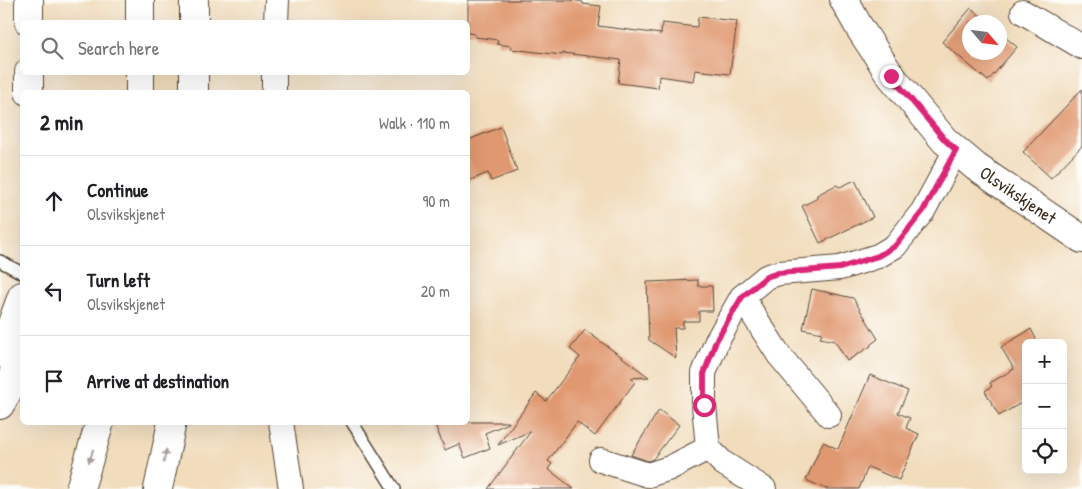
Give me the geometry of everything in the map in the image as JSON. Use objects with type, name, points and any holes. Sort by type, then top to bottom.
[{"type":"main road","points":[[29,0],[29,20]]},
{"type":"main road","points":[[140,0],[140,20]]},
{"type":"main road","points":[[194,0],[194,20]]},
{"type":"main road","name":"Olsvikskjenet","points":[[844,0],[891,76],[945,140],[976,167],[1076,237],[1082,239]]},
{"type":"main road","points":[[29,75],[29,90]]},
{"type":"main road","points":[[140,75],[140,90]]},
{"type":"main road","points":[[194,75],[194,90]]},
{"type":"main road","points":[[0,356],[20,301]]},
{"type":"main road","points":[[0,405],[10,388],[20,344]]},
{"type":"main road","points":[[80,489],[99,425]]},
{"type":"main road","points":[[158,489],[171,425]]},
{"type":"street","points":[[276,20],[277,0]]},
{"type":"street","points":[[1022,12],[1082,47]]},
{"type":"street","points":[[274,75],[274,90]]},
{"type":"street","points":[[764,489],[723,463],[708,448],[704,405],[704,374],[716,341],[742,297],[766,277],[778,273],[840,268],[878,256],[895,246],[923,211],[956,150]]},
{"type":"street","points":[[742,297],[779,355],[829,415]]},
{"type":"street","points":[[281,425],[291,489]]},
{"type":"street","points":[[601,460],[648,475],[670,468],[708,448]]},
{"type":"lane","points":[[0,261],[20,272]]},
{"type":"lane","points":[[354,425],[394,489]]},
{"type":"building","points":[[468,0],[571,0],[583,2],[583,4],[601,6],[598,26],[661,34],[662,23],[697,27],[698,17],[737,21],[730,74],[695,70],[693,81],[659,76],[658,88],[618,83],[621,60],[511,49],[512,46],[497,44],[498,40],[475,37],[475,34],[470,33],[470,20],[468,20]]},
{"type":"building","points":[[971,8],[980,15],[965,15]]},
{"type":"building","points":[[962,19],[962,59],[942,42]]},
{"type":"building","points":[[1007,39],[1017,47],[1007,59]]},
{"type":"building","points":[[963,60],[1006,60],[988,81]]},
{"type":"building","points":[[1082,89],[1082,146],[1051,178],[1023,152]]},
{"type":"building","points":[[501,127],[517,171],[491,181],[488,173],[470,180],[470,139]]},
{"type":"building","points":[[855,180],[873,217],[820,243],[802,206],[836,185],[840,187]]},
{"type":"building","points":[[698,280],[698,286],[712,286],[713,311],[699,311],[699,321],[683,321],[683,328],[674,328],[676,358],[649,340],[647,282]]},
{"type":"building","points":[[812,289],[853,298],[878,339],[871,346],[847,361],[835,341],[820,338],[822,333],[803,329]]},
{"type":"building","points":[[1031,329],[1036,339],[1022,339],[1022,402],[999,416],[985,391],[992,386],[990,383],[1014,369],[1001,347]]},
{"type":"building","points":[[585,330],[649,377],[631,378],[635,382],[595,436],[577,422],[548,461],[552,464],[548,469],[574,489],[488,489],[531,431],[498,445],[536,393],[546,401],[580,357],[570,349]]},
{"type":"building","points":[[870,375],[908,391],[898,413],[910,418],[906,428],[919,434],[899,480],[868,467],[859,489],[826,489],[806,480],[823,442],[838,449]]},
{"type":"building","points":[[659,410],[679,425],[653,459],[648,461],[631,455]]},
{"type":"building","points":[[470,422],[509,422],[485,433],[490,448],[465,458],[459,444],[445,450],[435,425],[470,425]]},
{"type":"route","points":[[704,405],[704,374],[716,341],[742,297],[766,277],[778,273],[840,268],[878,256],[895,246],[923,211],[956,150],[945,140],[891,76]]}]
